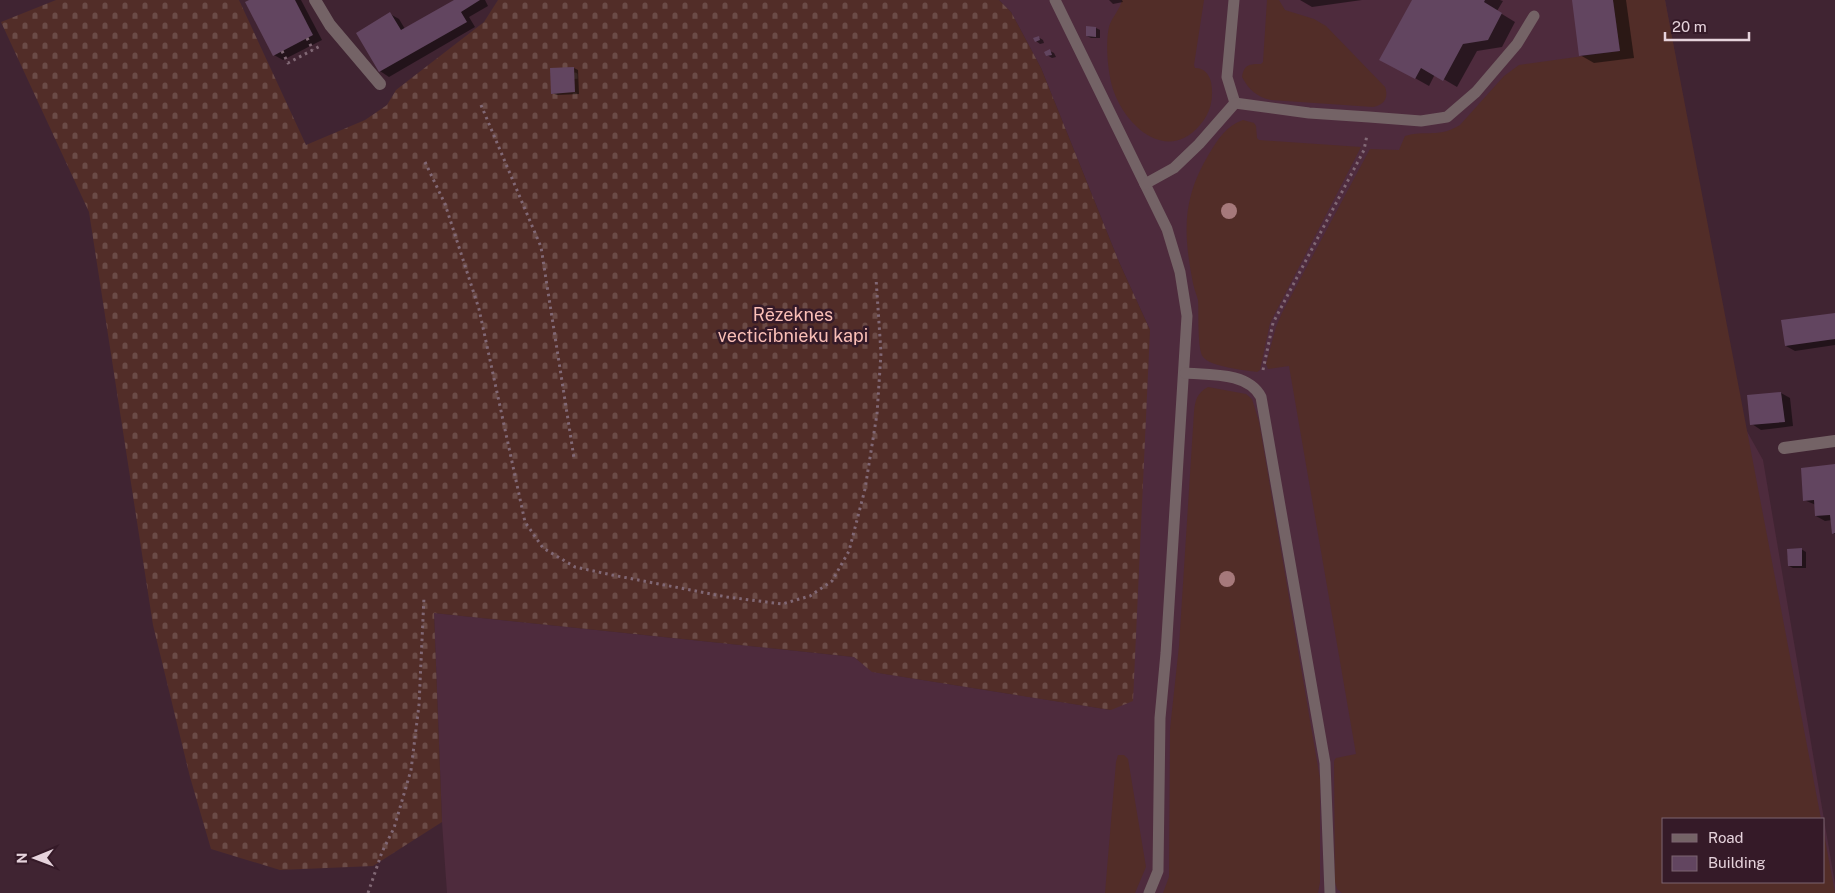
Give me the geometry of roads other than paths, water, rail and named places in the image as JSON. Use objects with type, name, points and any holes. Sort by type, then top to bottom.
[{"type":"street","points":[[315,0],[330,25],[380,84]]},
{"type":"street","points":[[1784,448],[1835,441]]},
{"type":"lane","points":[[1056,0],[1167,229],[1180,272],[1187,316],[1166,653],[1160,718],[1158,871],[1149,893]]},
{"type":"lane","points":[[1234,0],[1227,77],[1236,103]]},
{"type":"lane","points":[[1236,103],[1309,113],[1369,118],[1421,121],[1447,117],[1476,92],[1517,44],[1534,16]]},
{"type":"lane","points":[[1145,184],[1174,168],[1199,144],[1236,103]]},
{"type":"lane","points":[[1184,373],[1230,378],[1250,384],[1257,389],[1262,397],[1325,763],[1330,893]]},
{"type":"park label","name":"Rēzeknes vecticībnieku kapi","points":[[793,324]]}]
